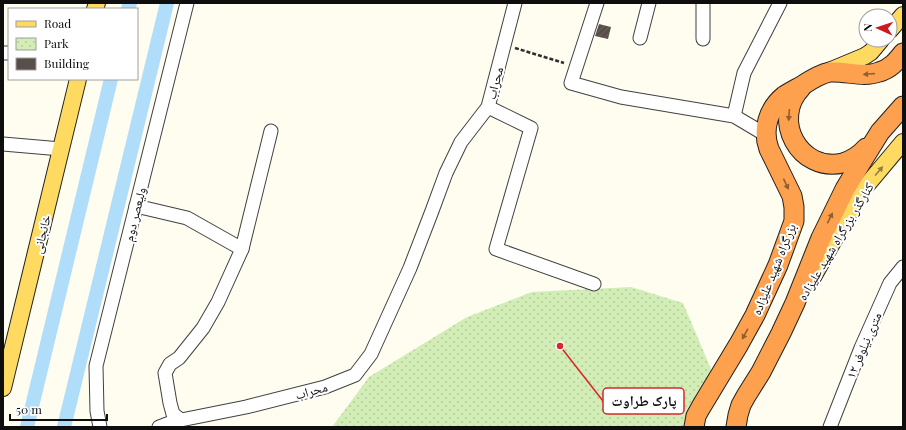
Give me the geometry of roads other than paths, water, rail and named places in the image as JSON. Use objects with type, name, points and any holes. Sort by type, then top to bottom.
[{"type":"highway","name":"بزرگراه شهید علیزاده","points":[[694,427],[696,416],[700,407],[755,315],[778,265],[794,221],[793,199],[769,149],[766,136],[766,127],[774,107],[784,96],[826,73],[836,72],[866,75],[876,73],[890,67],[903,53]]},
{"type":"highway","points":[[813,79],[799,90],[793,99],[789,110],[788,121],[794,142],[801,151],[820,162],[838,164],[849,161],[861,153],[903,106]]},
{"type":"highway","points":[[736,427],[738,415],[746,396],[771,353],[786,323],[830,218],[850,179],[880,132]]},
{"type":"main road","points":[[813,79],[865,56],[874,48]]},
{"type":"main road","name":"خانجانی","points":[[3,388],[78,80]]},
{"type":"main road","name":"کنارگذر بزرگراه شهید علیزاده","points":[[786,323],[861,192],[903,142]]},
{"type":"street","name":"ولیعصر دوم","points":[[100,427],[97,411],[96,366],[187,3]]},
{"type":"street","name":"محراب","points":[[180,419],[246,407],[303,393],[325,387],[355,375],[371,354],[410,268],[446,173],[461,142],[488,107],[514,3]]},
{"type":"street","points":[[597,3],[571,83],[621,97],[734,116],[766,136]]},
{"type":"street","points":[[640,38],[649,3]]},
{"type":"street","points":[[703,3],[703,39]]},
{"type":"street","points":[[734,116],[744,73],[780,3]]},
{"type":"street","points":[[488,107],[532,128],[496,249],[594,284]]},
{"type":"street","points":[[180,419],[173,414],[165,373],[170,364],[179,358],[203,328],[218,302],[242,249],[271,131]]},
{"type":"street","points":[[3,144],[61,149]]},
{"type":"street","points":[[136,206],[187,218],[242,249]]},
{"type":"street","name":"۱۲ متری نیلوفر","points":[[830,427],[861,348],[890,283],[903,267]]},
{"type":"street","points":[[159,427],[180,419]]},
{"type":"waterway","points":[[128,8],[130,3]]},
{"type":"waterway","points":[[64,427],[167,3]]},
{"type":"waterway","points":[[27,427],[111,80]]},
{"type":"place","name":"پارک طراوت","points":[[560,346]]}]
